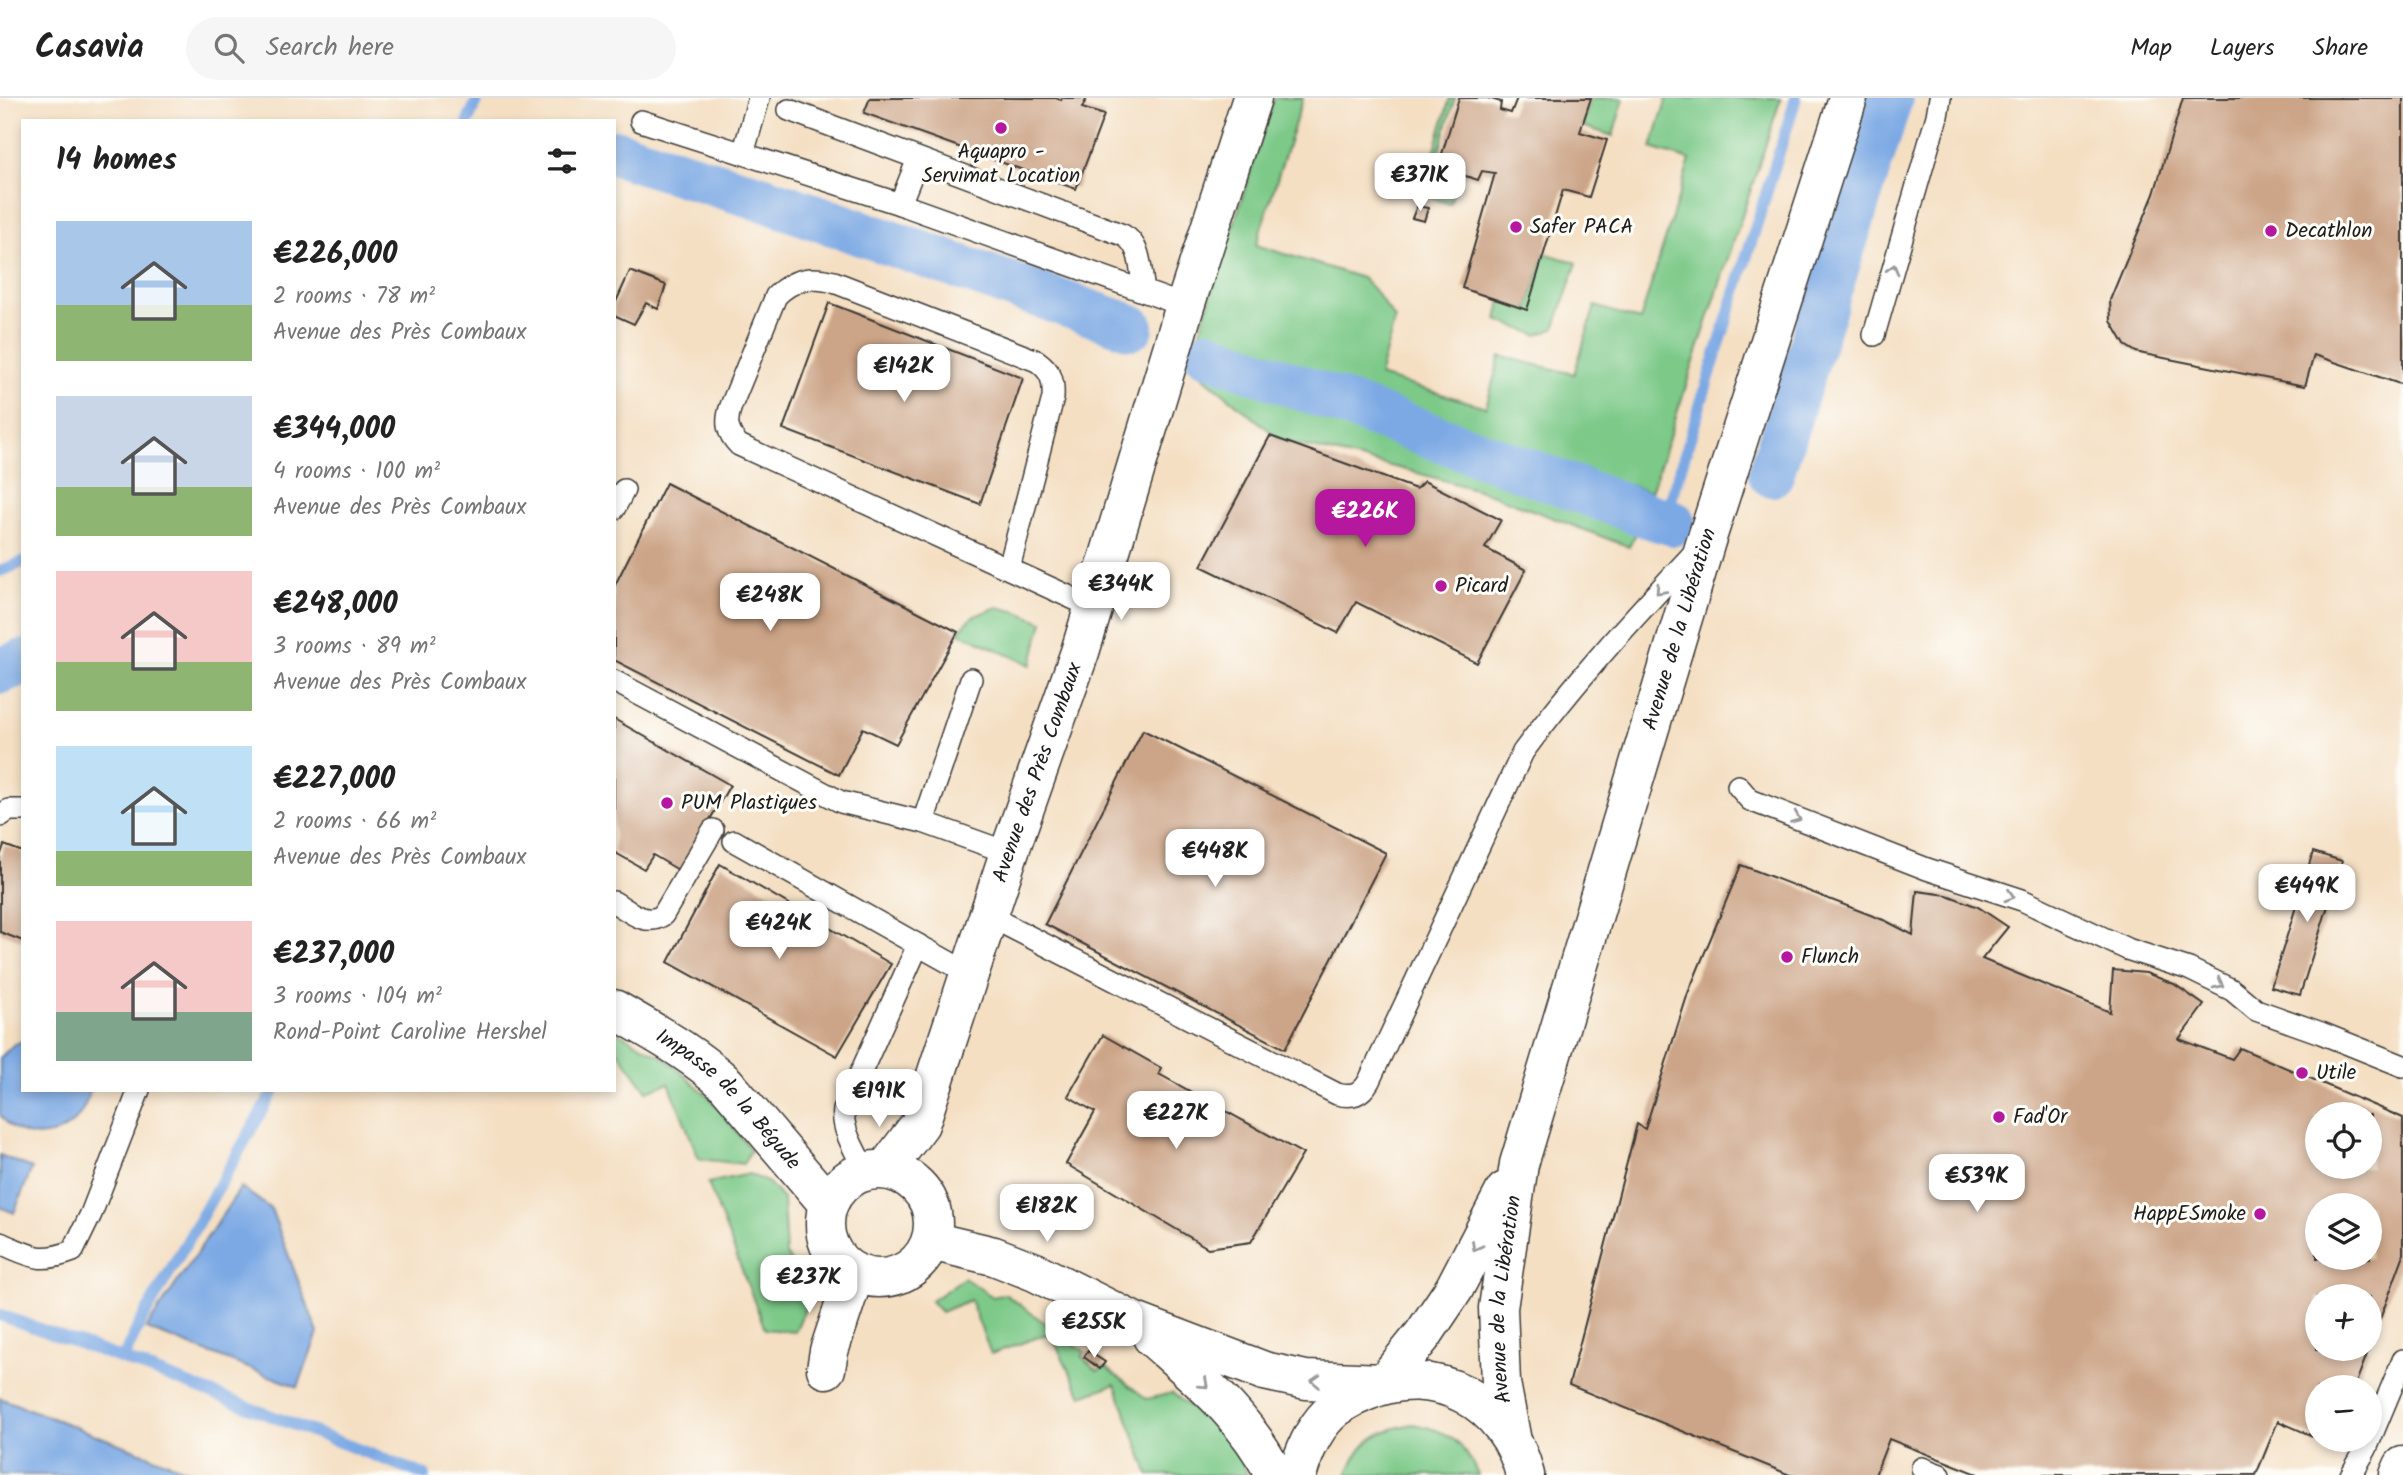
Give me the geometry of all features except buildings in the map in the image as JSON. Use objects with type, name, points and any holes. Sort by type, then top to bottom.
[{"type":"street","name":"Avenue de la Libération","points":[[1511,1436],[1501,1383],[1498,1308],[1519,1164],[1706,541],[1848,98]]},
{"type":"street","name":"Avenue des Près Combaux","points":[[925,1195],[920,1124],[1009,853],[1094,608],[1248,99]]},
{"type":"street","name":"Impasse de la Bégude","points":[[616,1010],[713,1071],[828,1204]]},
{"type":"street","name":"Avenue des Près Combaux","points":[[876,1170],[920,1124]]},
{"type":"street","name":"Avenue de la Libération","points":[[1384,1383],[1423,1335],[1454,1289],[1519,1164]]},
{"type":"street","points":[[876,1170],[902,1174],[915,1182],[925,1195],[932,1209],[934,1226],[931,1241],[922,1257],[908,1270],[891,1277],[873,1278],[855,1273],[841,1263],[831,1249],[825,1233],[828,1204],[837,1189],[850,1177],[876,1170]]},
{"type":"street","points":[[931,1241],[994,1256],[1035,1272],[1135,1322],[1290,1378],[1384,1383],[1420,1381],[1456,1389],[1486,1408],[1511,1436],[1525,1475]]},
{"type":"street","points":[[826,1370],[829,1351],[855,1273]]},
{"type":"street","points":[[1135,1322],[1210,1389],[1239,1419],[1265,1455],[1275,1475]]},
{"type":"street","points":[[1297,1475],[1307,1444],[1328,1415],[1349,1398],[1384,1383]]},
{"type":"street","points":[[2399,1475],[2403,1466]]},
{"type":"lane","points":[[743,154],[760,98]]},
{"type":"lane","points":[[1874,335],[1940,98]]},
{"type":"lane","points":[[789,110],[1132,240],[1137,248],[1144,291]]},
{"type":"lane","points":[[641,121],[900,204],[1185,306]]},
{"type":"lane","points":[[900,204],[918,159]]},
{"type":"lane","points":[[1009,568],[1053,398],[1054,382],[1048,369],[1037,361],[834,282],[815,278],[798,280],[786,286],[776,296],[727,416],[731,436],[739,444],[1094,608]]},
{"type":"lane","points":[[616,505],[624,490]]},
{"type":"lane","points":[[989,916],[1337,1094],[1347,1097],[1357,1095],[1365,1089],[1369,1081],[1523,752],[1545,721],[1631,621],[1706,541]]},
{"type":"lane","points":[[923,822],[971,680]]},
{"type":"lane","points":[[616,682],[841,802],[923,822],[1009,853]]},
{"type":"lane","points":[[1738,786],[1750,800],[1927,869],[2022,900],[2127,950],[2189,969],[2232,990],[2256,1010],[2403,1066]]},
{"type":"lane","points":[[0,816],[9,810],[21,810]]},
{"type":"lane","points":[[616,903],[643,919],[657,919],[663,915],[713,830]]},
{"type":"lane","points":[[734,841],[970,974]]},
{"type":"lane","points":[[876,1170],[846,1131],[844,1110],[918,945]]},
{"type":"lane","points":[[0,1243],[41,1259],[55,1258],[73,1251],[91,1214],[138,1092]]},
{"type":"lane","points":[[2351,1475],[2366,1449],[2403,1360]]},
{"type":"green space","points":[[1274,98],[1303,98],[1256,245],[1362,278],[1374,290],[1395,319],[1379,376],[1486,407],[1500,356],[1574,374],[1595,306],[1640,320],[1690,160],[1651,148],[1667,98],[1781,98],[1651,492],[1424,421],[1419,432],[1644,518],[1629,547],[1485,492],[1403,469],[1282,441],[1189,365]]},
{"type":"green space","points":[[1450,98],[1455,98],[1434,169],[1458,177],[1450,204],[1422,194]]},
{"type":"green space","points":[[1591,98],[1624,98],[1613,136],[1582,126]]},
{"type":"green space","points":[[778,187],[1143,317],[1131,348],[1010,308],[765,219]]},
{"type":"green space","points":[[1544,253],[1577,263],[1554,329],[1537,335],[1497,320],[1501,301],[1527,310]]},
{"type":"green space","points":[[997,607],[1043,622],[1031,665],[958,632],[972,617]]},
{"type":"green space","points":[[616,1031],[666,1059],[708,1096],[751,1150],[743,1164],[699,1159],[669,1083],[647,1091],[616,1049]]},
{"type":"green space","points":[[749,1174],[769,1183],[783,1199],[786,1254],[809,1290],[808,1302],[795,1332],[765,1329],[708,1183]]},
{"type":"green space","points":[[964,1278],[993,1297],[1005,1294],[1085,1352],[1082,1357],[1098,1371],[1105,1367],[1147,1399],[1172,1393],[1206,1419],[1226,1439],[1242,1462],[1247,1475],[1149,1475],[1115,1384],[1082,1396],[1050,1333],[991,1354],[970,1300],[941,1312],[931,1301]]},
{"type":"green space","points":[[1413,1424],[1436,1430],[1453,1439],[1467,1454],[1478,1475],[1347,1475],[1358,1454],[1372,1439],[1389,1430]]},
{"type":"water","points":[[21,1042],[21,1092],[88,1092],[85,1106],[66,1128],[39,1136],[11,1127],[0,1115],[0,1058],[14,1044]]},
{"type":"water","points":[[0,1155],[32,1168],[14,1213],[0,1207]]},
{"type":"water","points":[[241,1187],[271,1209],[318,1333],[298,1387],[146,1329]]},
{"type":"water","points":[[0,1398],[200,1475],[0,1475]]},
{"type":"waterway","points":[[469,119],[478,98]]},
{"type":"waterway","points":[[1658,519],[1670,502],[1796,98]]},
{"type":"waterway","points":[[1771,474],[1890,98]]},
{"type":"waterway","points":[[616,153],[764,199],[1131,327]]},
{"type":"waterway","points":[[1207,353],[1673,523]]},
{"type":"waterway","points":[[0,571],[21,563]]},
{"type":"waterway","points":[[0,671],[21,663]]},
{"type":"waterway","points":[[123,1359],[138,1327],[273,1092]]},
{"type":"waterway","points":[[0,1315],[123,1359],[425,1475]]},
{"type":"place","name":"Aquapro - Servimat Location","points":[[1001,128]]},
{"type":"place","name":"Safer PACA","points":[[1516,227]]},
{"type":"place","name":"Decathlon","points":[[2271,231]]},
{"type":"place","name":"Picard","points":[[1441,586]]},
{"type":"place","name":"PUM Plastiques","points":[[667,803]]},
{"type":"place","name":"Flunch","points":[[1787,957]]},
{"type":"place","name":"Utile","points":[[2302,1073]]},
{"type":"place","name":"Fad'Or","points":[[1999,1117]]},
{"type":"place","name":"HappESmoke","points":[[2260,1214]]}]
